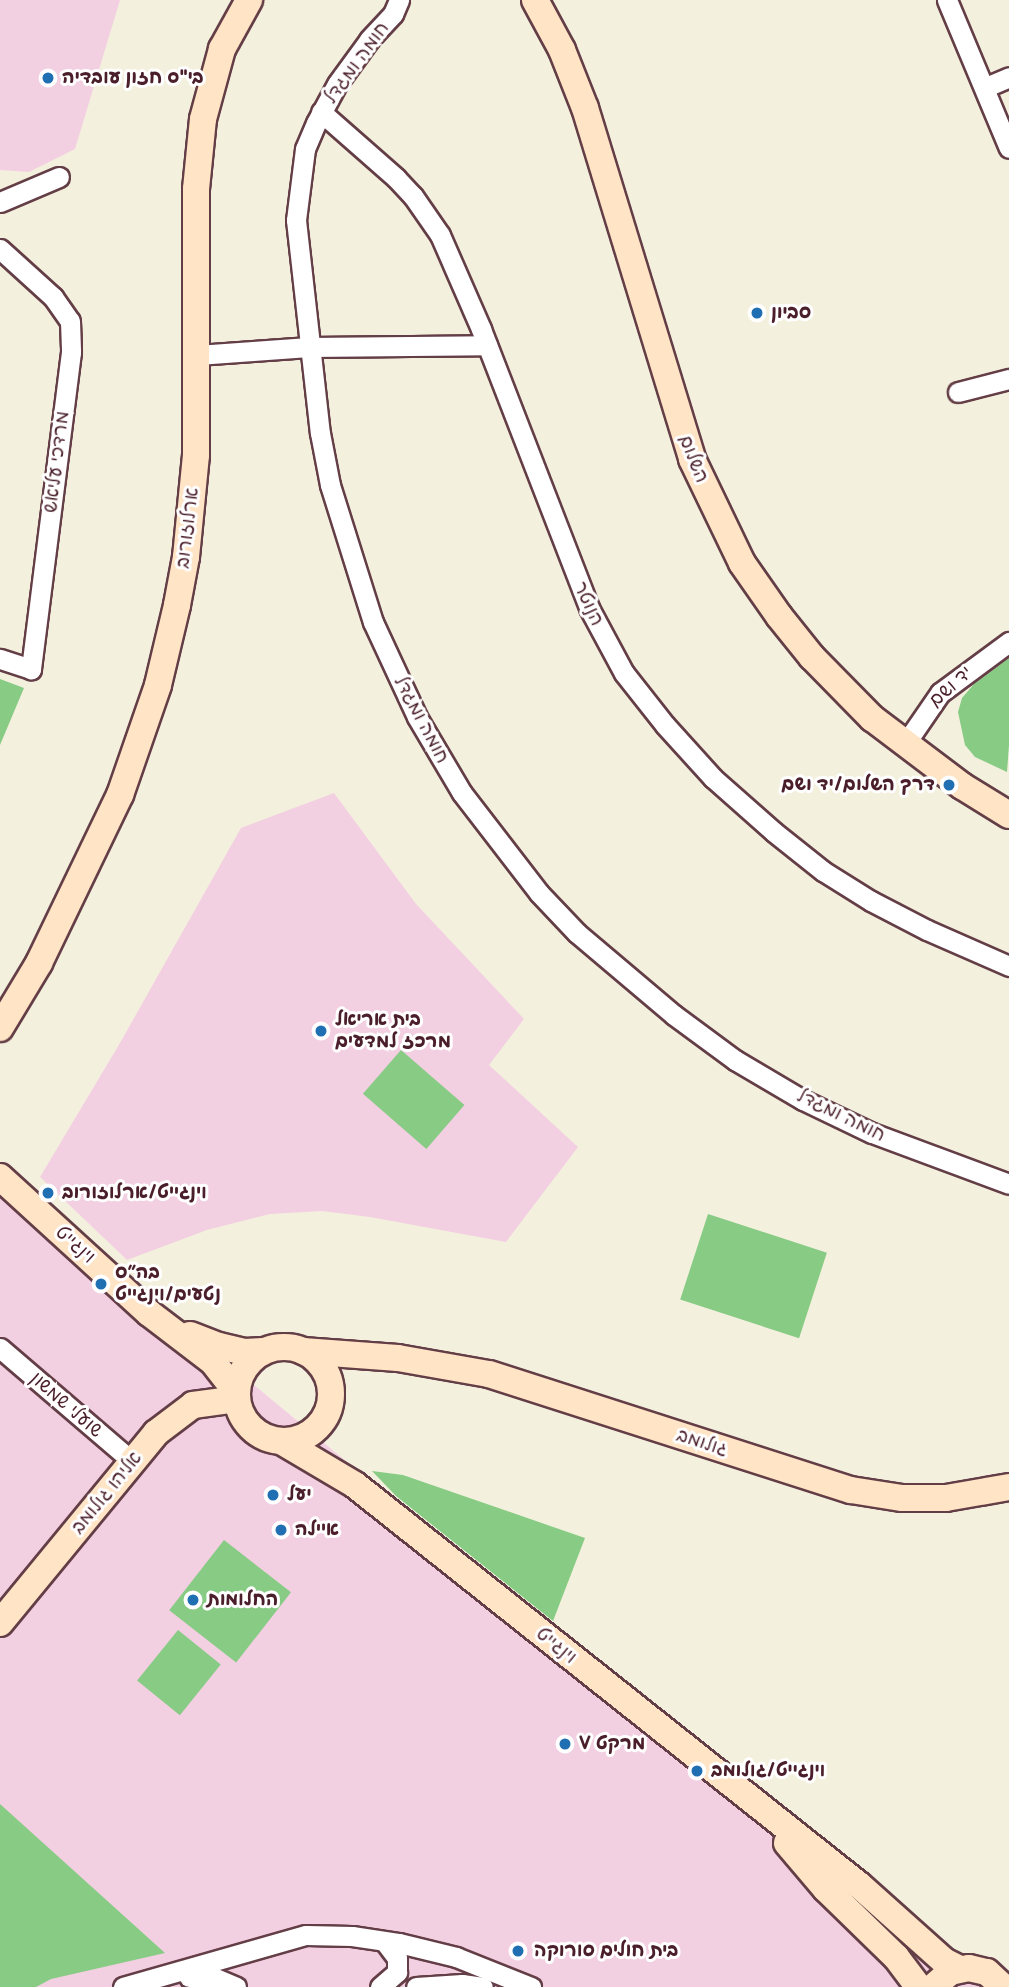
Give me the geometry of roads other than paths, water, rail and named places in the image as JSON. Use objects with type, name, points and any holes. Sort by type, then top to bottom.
[{"type":"street","name":"ארלוזורוב","points":[[0,1028],[38,963],[120,795],[158,685],[186,557],[196,455],[195,201],[203,119],[222,49],[249,0]]},
{"type":"street","name":"חומה ומגדל","points":[[398,0],[393,14],[369,40],[321,112],[305,149],[296,220],[320,433],[330,485],[373,622],[437,754],[498,844],[576,933],[620,971],[735,1060],[803,1100],[872,1133],[1009,1184]]},
{"type":"street","name":"השלום","points":[[536,0],[562,50],[582,98],[673,406],[692,459],[718,515],[763,594],[812,657],[872,718],[962,786],[1009,815]]},
{"type":"street","points":[[947,0],[986,87],[1009,148]]},
{"type":"street","points":[[986,87],[1009,78]]},
{"type":"street","name":"הנוטר","points":[[321,112],[377,159],[413,196],[440,235],[487,345],[589,608],[624,673],[665,725],[713,778],[823,871],[871,901],[927,930],[1009,966]]},
{"type":"street","points":[[0,202],[60,177]]},
{"type":"street","name":"מרדכי עליאש","points":[[0,249],[53,298],[70,321],[71,352],[31,669],[0,659]]},
{"type":"street","points":[[197,355],[309,347],[487,345]]},
{"type":"street","points":[[958,392],[1009,379]]},
{"type":"street","name":"יד ושם","points":[[905,744],[940,693],[1009,642]]},
{"type":"street","name":"וינגייט","points":[[0,1177],[149,1313],[213,1362],[237,1396]]},
{"type":"street","name":"וינגייט","points":[[149,1313],[219,1346],[244,1352],[263,1351]]},
{"type":"street","points":[[290,1347],[303,1351],[398,1358],[372,1361],[354,1371],[330,1403],[322,1423],[310,1433],[281,1441],[265,1437],[252,1428],[242,1415],[237,1396],[244,1368],[263,1351],[290,1347]]},
{"type":"street","name":"שועלי שמשון","points":[[0,1348],[132,1462]]},
{"type":"street","points":[[303,1351],[325,1370],[330,1403]]},
{"type":"street","name":"גולומב","points":[[398,1358],[489,1374],[851,1490],[902,1497],[946,1498],[1009,1487]]},
{"type":"street","name":"אליהו גולומב","points":[[0,1623],[156,1433],[193,1405],[237,1396]]},
{"type":"street","name":"וינגייט","points":[[330,1403],[328,1429],[335,1454],[355,1485]]},
{"type":"street","name":"וינגייט","points":[[281,1441],[355,1485],[757,1807],[859,1885],[944,1961],[960,1969],[987,1972],[1003,1987]]},
{"type":"street","name":"וינגייט","points":[[757,1807],[826,1889],[896,1957],[919,1987]]},
{"type":"street","points":[[123,1987],[306,1936],[352,1936],[456,1957],[530,1987]]},
{"type":"street","points":[[380,1987],[397,1972],[397,1958],[384,1941]]},
{"type":"street","points":[[243,1987],[240,1967],[248,1953]]},
{"type":"street","points":[[933,1987],[941,1978],[960,1969]]},
{"type":"street","points":[[160,1978],[213,1977],[236,1987]]},
{"type":"street","points":[[416,1987],[462,1984],[483,1987]]},
{"type":"place","name":"בי\"ס חזון עובדיה","points":[[48,78]]},
{"type":"place","name":"סביון","points":[[757,313]]},
{"type":"place","name":"דרך השלום/יד ושם","points":[[949,785]]},
{"type":"place","name":"בית אריאל מרכז למדעים","points":[[321,1031]]},
{"type":"place","name":"וינגייט/ארלוזורוב","points":[[48,1193]]},
{"type":"place","name":"בה״ס נטעים/וינגייט","points":[[101,1284]]},
{"type":"place","name":"יעל","points":[[273,1495]]},
{"type":"place","name":"איילה","points":[[281,1530]]},
{"type":"place","name":"החלומות","points":[[193,1600]]},
{"type":"place","name":"V מרקט","points":[[565,1744]]},
{"type":"place","name":"וינגייט/גולומב","points":[[697,1771]]},
{"type":"place","name":"בית חולים סורוקה","points":[[518,1951]]}]
